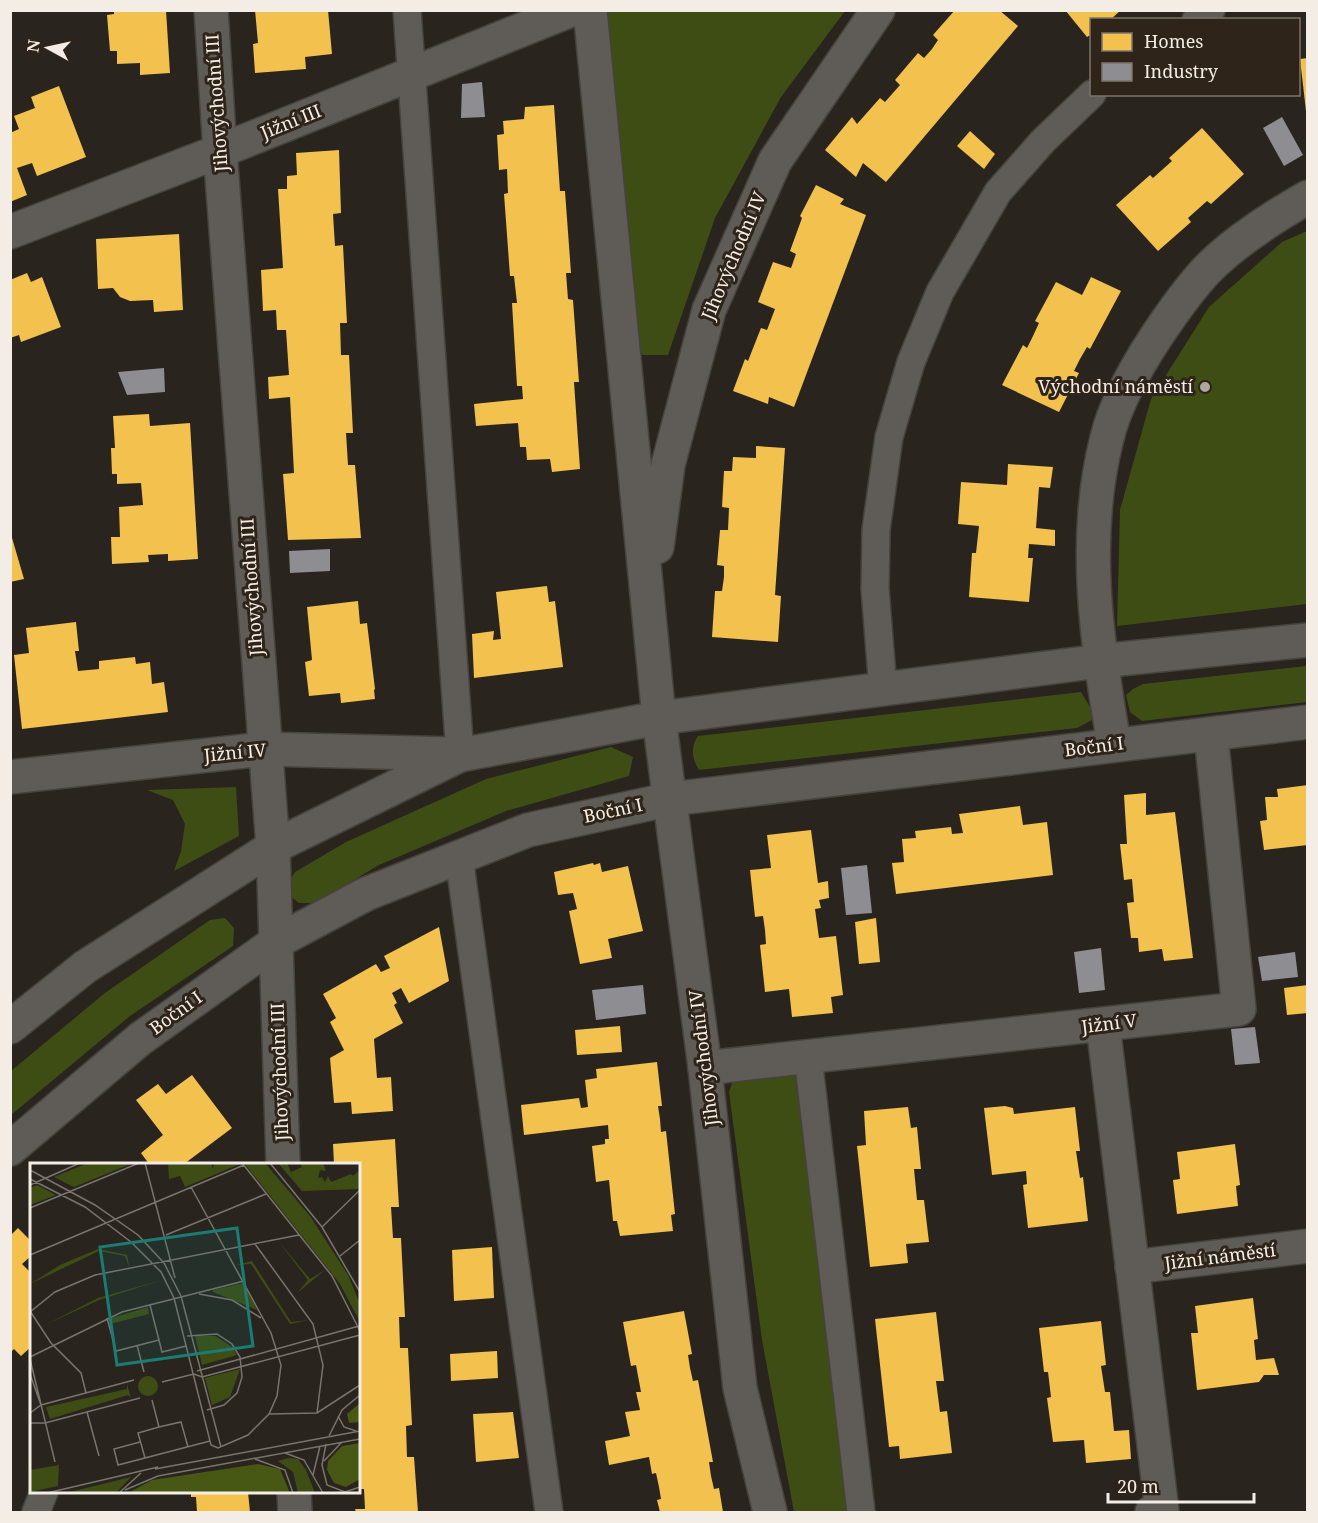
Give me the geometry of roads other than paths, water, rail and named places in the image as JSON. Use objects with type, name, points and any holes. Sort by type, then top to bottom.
[{"type":"street","name":"Jihovýchodní III","points":[[211,10],[273,847],[283,1163]]},
{"type":"street","name":"Jižní III","points":[[10,232],[220,151],[571,10]]},
{"type":"street","name":"Jihovýchodní IV","points":[[590,10],[650,602],[659,718],[705,1068],[740,1388],[770,1512]]},
{"type":"street","name":"Jihovýchodní IV","points":[[650,602],[668,465],[709,310],[775,161],[878,10]]},
{"type":"street","points":[[1114,744],[1100,661],[1094,576],[1095,503],[1107,436],[1132,375],[1171,314],[1213,263],[1263,223],[1308,197]]},
{"type":"street","points":[[10,1027],[84,967],[273,847],[460,755],[659,718],[1100,661],[1308,640]]},
{"type":"street","name":"Boční I","points":[[10,1149],[140,1039],[276,942],[366,894],[528,830],[671,799],[1308,722]]},
{"type":"street","name":"Jižní V","points":[[705,1068],[1239,1009],[1211,735]]},
{"type":"street","name":"Jižní IV","points":[[10,777],[264,749],[460,755]]},
{"type":"street","points":[[1103,1025],[1132,1267],[1157,1512]]},
{"type":"street","name":"Jižní náměstí","points":[[1132,1267],[1308,1246]]},
{"type":"street","points":[[294,1493],[295,1512]]},
{"type":"lane","points":[[407,10],[460,755]]},
{"type":"lane","points":[[883,689],[875,589],[876,530],[889,437],[910,362],[940,292],[998,192],[1043,141],[1090,96]]},
{"type":"lane","points":[[459,857],[549,1512]]},
{"type":"lane","points":[[808,1057],[861,1512]]},
{"type":"lane","points":[[36,1512],[43,1493]]},
{"type":"place","name":"Východní náměstí","points":[[1205,387]]}]
